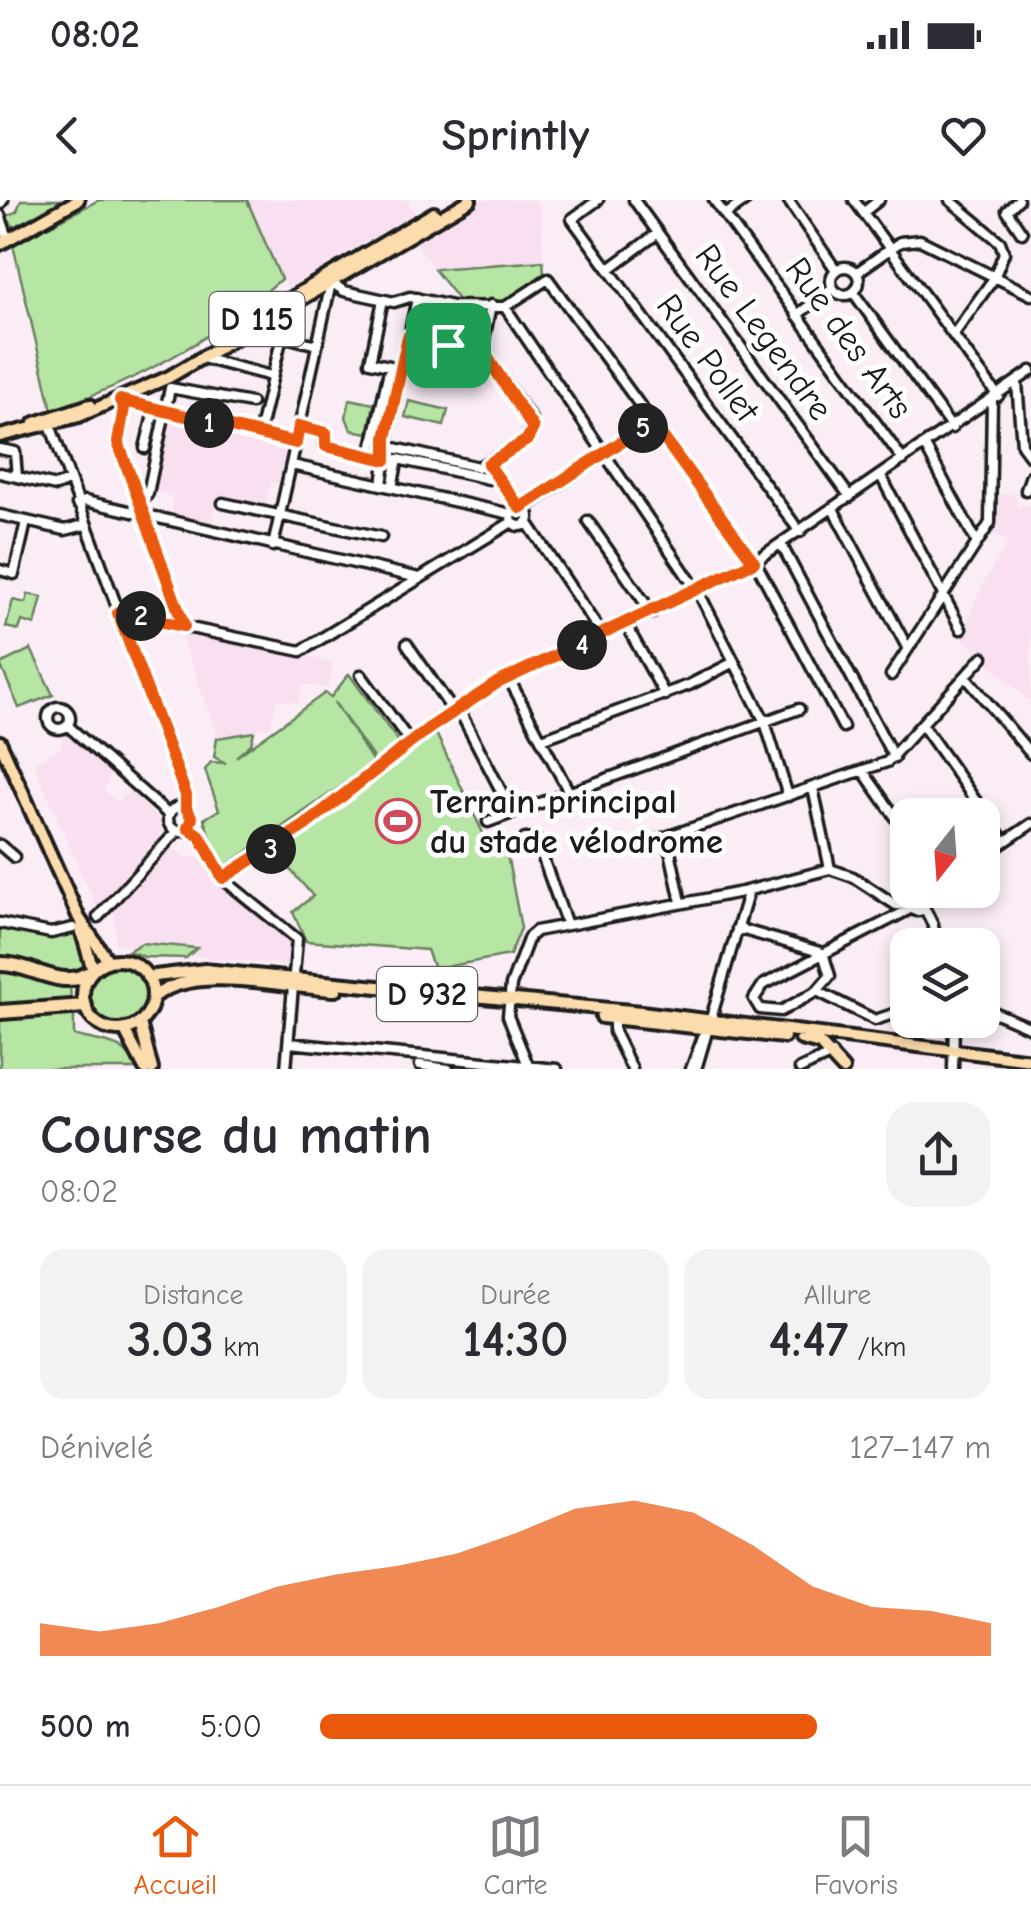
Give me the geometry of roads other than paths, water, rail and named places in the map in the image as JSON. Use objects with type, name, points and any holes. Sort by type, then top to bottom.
[{"type":"highway","points":[[0,964],[33,968],[66,981],[89,971]]},
{"type":"highway","points":[[0,1012],[85,1006]]},
{"type":"main road","points":[[4,241],[78,200]]},
{"type":"main road","name":"D 115","points":[[0,432],[49,423],[120,400],[202,358],[457,200]]},
{"type":"main road","name":"D 115","points":[[49,423],[143,385],[470,200]]},
{"type":"main road","points":[[0,742],[76,923],[89,971]]},
{"type":"main road","points":[[76,923],[108,961]]},
{"type":"main road","points":[[140,1023],[124,1029],[98,1021],[85,1006],[82,987],[89,971],[108,961],[129,964],[146,976],[154,997],[140,1023],[148,1069]]},
{"type":"main road","name":"D 932","points":[[146,976],[205,970],[294,983],[1031,1060]]},
{"type":"main road","name":"D 932","points":[[154,997],[171,986],[201,980],[294,983]]},
{"type":"main road","name":"D 932","points":[[510,1004],[806,1040],[832,1054]]},
{"type":"main road","points":[[124,1029],[148,1069]]},
{"type":"main road","points":[[842,1069],[832,1054],[853,1039]]},
{"type":"street","name":"Rue Pollet","points":[[598,200],[572,217],[800,532]]},
{"type":"street","name":"Rue Legendre","points":[[634,200],[850,497]]},
{"type":"street","name":"Rue des Arts","points":[[714,200],[903,460]]},
{"type":"street","points":[[726,214],[746,200]]},
{"type":"street","points":[[788,200],[836,270],[833,288],[798,315]]},
{"type":"street","points":[[854,200],[954,334],[995,398],[993,513],[892,675]]},
{"type":"street","points":[[864,212],[879,200]]},
{"type":"street","points":[[950,200],[1002,244],[1004,257],[994,278],[954,334]]},
{"type":"street","points":[[1018,200],[1006,211],[1022,233]]},
{"type":"street","points":[[0,215],[4,241]]},
{"type":"street","points":[[609,269],[658,233]]},
{"type":"street","points":[[856,273],[891,248],[920,240],[1031,294]]},
{"type":"street","points":[[833,288],[840,294],[853,292],[858,285],[856,273],[849,268],[836,270]]},
{"type":"street","points":[[273,546],[318,345],[328,281],[383,300],[417,298],[452,306],[505,307],[546,278],[755,561],[843,727]]},
{"type":"street","points":[[853,292],[952,428]]},
{"type":"street","points":[[387,486],[386,442],[417,298]]},
{"type":"street","points":[[370,456],[390,366],[370,362],[383,300]]},
{"type":"street","points":[[386,442],[478,467],[527,440],[533,428],[482,349],[491,305]]},
{"type":"street","points":[[444,344],[452,306]]},
{"type":"street","points":[[505,307],[698,592],[764,722],[788,796]]},
{"type":"street","points":[[260,434],[282,336],[318,345]]},
{"type":"street","points":[[408,337],[482,349]]},
{"type":"street","points":[[202,358],[271,376]]},
{"type":"street","points":[[223,878],[304,826],[410,742],[508,677],[698,592],[755,561],[1030,374]]},
{"type":"street","points":[[1017,383],[1022,445],[1031,457]]},
{"type":"street","points":[[140,506],[148,493],[174,386],[252,403]]},
{"type":"street","points":[[120,400],[296,443]]},
{"type":"street","points":[[120,400],[124,408],[118,442],[184,626]]},
{"type":"street","points":[[145,448],[154,411]]},
{"type":"street","points":[[118,613],[301,651],[419,578],[652,422]]},
{"type":"street","points":[[49,423],[186,795],[186,808],[192,818],[188,828]]},
{"type":"street","points":[[299,426],[326,433],[326,446],[386,460]]},
{"type":"street","points":[[925,446],[977,543]]},
{"type":"street","points":[[0,449],[16,452],[17,477]]},
{"type":"street","points":[[387,486],[398,458],[489,478],[496,474]]},
{"type":"street","points":[[488,464],[517,513],[520,526],[527,522]]},
{"type":"street","points":[[292,465],[517,513],[527,522],[603,636]]},
{"type":"street","points":[[0,473],[56,486],[68,481]]},
{"type":"street","points":[[1026,490],[1031,474]]},
{"type":"street","points":[[881,476],[961,629]]},
{"type":"street","points":[[77,504],[85,502],[419,578]]},
{"type":"street","points":[[223,503],[381,537]]},
{"type":"street","points":[[833,509],[908,649]]},
{"type":"street","points":[[0,516],[65,530],[84,525]]},
{"type":"street","points":[[588,521],[652,613]]},
{"type":"street","points":[[0,570],[14,574],[26,522]]},
{"type":"street","points":[[781,544],[894,758]]},
{"type":"street","points":[[626,625],[665,695]]},
{"type":"street","points":[[407,644],[456,710],[512,812]]},
{"type":"street","points":[[636,847],[894,758],[984,657]]},
{"type":"street","points":[[542,739],[665,695],[734,662]]},
{"type":"street","points":[[362,674],[410,742]]},
{"type":"street","points":[[508,677],[569,792]]},
{"type":"street","points":[[966,677],[1031,754]]},
{"type":"street","points":[[488,822],[799,708]]},
{"type":"street","points":[[68,726],[169,814]]},
{"type":"street","points":[[923,726],[1004,841]]},
{"type":"street","points":[[863,771],[890,809]]},
{"type":"street","points":[[812,788],[830,869]]},
{"type":"street","points":[[177,831],[168,822],[169,814],[178,807],[186,808]]},
{"type":"street","points":[[1000,844],[1031,824]]},
{"type":"street","points":[[98,917],[177,831],[188,828],[200,836],[223,878],[296,939],[286,1069]]},
{"type":"street","points":[[667,837],[681,902]]},
{"type":"street","points":[[525,839],[536,839],[567,926]]},
{"type":"street","points":[[0,844],[14,857]]},
{"type":"street","points":[[524,1067],[509,1020],[511,984],[529,937],[536,931],[749,890],[830,869],[890,898]]},
{"type":"street","points":[[694,1069],[749,890]]},
{"type":"street","points":[[823,953],[830,976],[817,990],[780,1010],[760,1009],[754,994],[763,985],[823,953],[911,908]]},
{"type":"street","points":[[920,908],[934,928]]},
{"type":"street","points":[[0,923],[52,933],[76,923]]},
{"type":"street","points":[[737,928],[823,953]]},
{"type":"street","points":[[817,990],[875,1020],[890,1015]]},
{"type":"street","points":[[1000,1015],[1031,1028]]},
{"type":"street","points":[[614,1018],[614,1032],[632,1069]]},
{"type":"street","points":[[954,1038],[954,1069]]},
{"type":"street","points":[[289,1043],[555,1069]]},
{"type":"street","points":[[420,1054],[416,1067],[448,1069]]},
{"type":"street","points":[[800,1069],[832,1054]]},
{"type":"place","name":"Terrain principal du stade vélodrome","points":[[398,821]]}]
